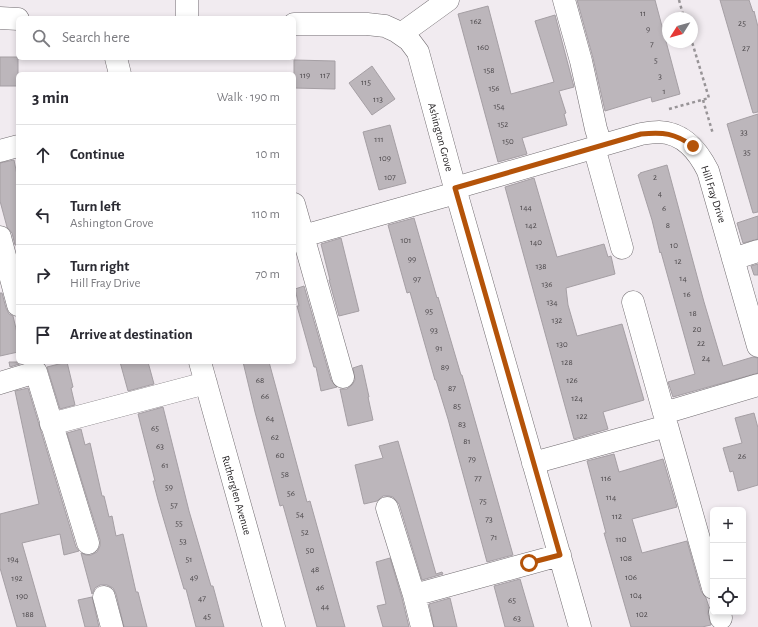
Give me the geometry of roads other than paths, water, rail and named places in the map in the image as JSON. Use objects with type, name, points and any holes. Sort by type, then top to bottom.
[{"type":"street","points":[[187,0],[187,16]]},
{"type":"street","points":[[401,34],[448,0]]},
{"type":"street","points":[[564,0],[581,61],[596,129],[597,146],[622,248]]},
{"type":"street","points":[[0,18],[16,19]]},
{"type":"street","name":"Ashington Grove","points":[[296,24],[368,24],[385,26],[409,40],[418,52],[580,627]]},
{"type":"street","points":[[116,60],[120,72]]},
{"type":"street","name":"Hill Fray Drive","points":[[303,236],[597,146],[641,134],[660,132],[671,134],[683,139],[693,146],[701,156],[708,171],[755,324],[758,346]]},
{"type":"street","points":[[0,151],[16,147]]},
{"type":"street","points":[[296,211],[343,377]]},
{"type":"street","points":[[0,237],[16,297]]},
{"type":"street","points":[[734,259],[758,252]]},
{"type":"street","points":[[632,302],[710,579]]},
{"type":"street","name":"Rutherglen Avenue","points":[[201,364],[274,627]]},
{"type":"street","points":[[0,383],[35,367],[88,543]]},
{"type":"street","points":[[52,424],[206,383]]},
{"type":"street","points":[[533,463],[666,419],[758,385]]},
{"type":"street","points":[[387,508],[414,595],[422,627]]},
{"type":"street","points":[[414,595],[560,555]]},
{"type":"street","points":[[104,597],[112,627]]}]
